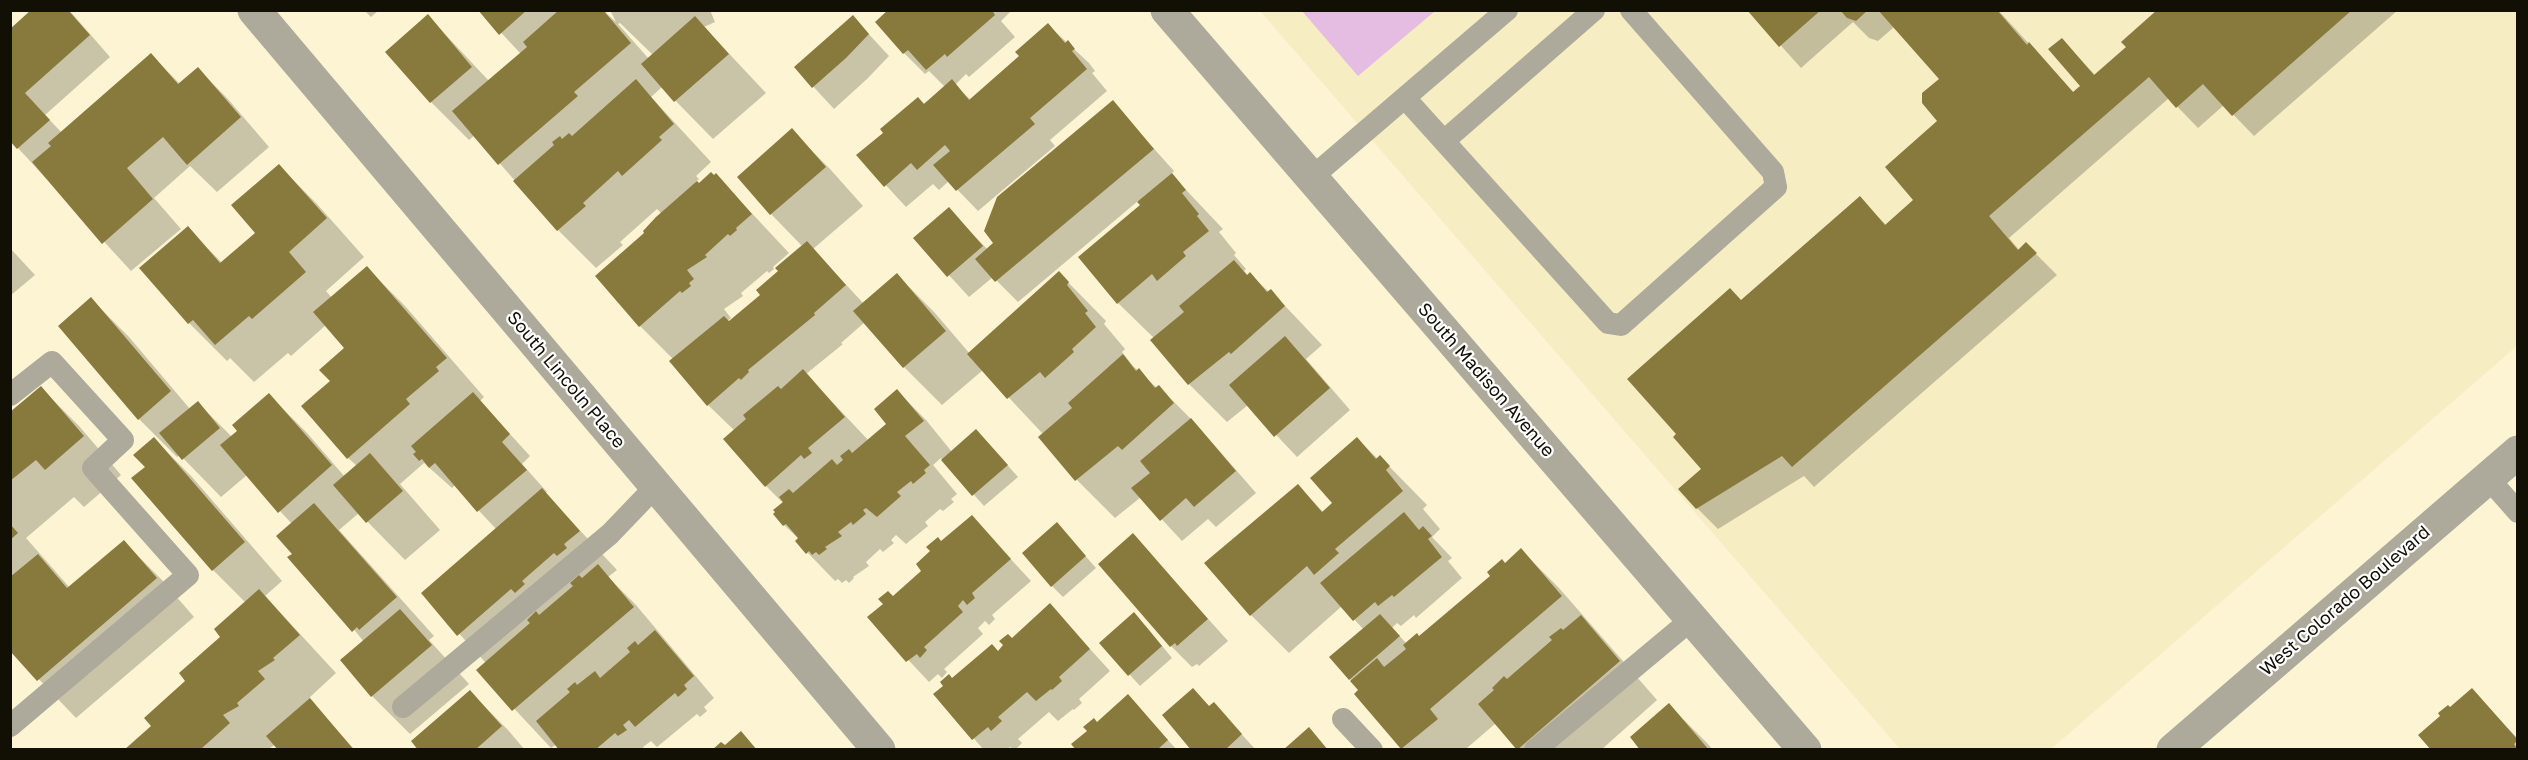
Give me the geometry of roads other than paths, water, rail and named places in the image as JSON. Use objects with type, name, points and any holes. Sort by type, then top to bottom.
[{"type":"street","name":"South Lincoln Place","points":[[254,10],[879,750]]},
{"type":"street","name":"South Madison Avenue","points":[[1167,10],[1692,619],[1792,745]]},
{"type":"street","name":"West Colorado Boulevard","points":[[2173,750],[2517,452]]},
{"type":"lane","points":[[1311,178],[1507,10]]},
{"type":"lane","points":[[1444,141],[1594,10]]},
{"type":"lane","points":[[1405,98],[1608,323],[1621,325],[1776,187],[1773,172],[1631,10]]},
{"type":"lane","points":[[10,395],[52,362],[123,440],[93,468],[188,575],[10,726]]},
{"type":"lane","points":[[2488,478],[2517,512]]},
{"type":"lane","points":[[403,707],[609,534],[656,486]]},
{"type":"lane","points":[[1535,750],[1692,619]]},
{"type":"lane","points":[[1343,719],[1372,750]]}]
